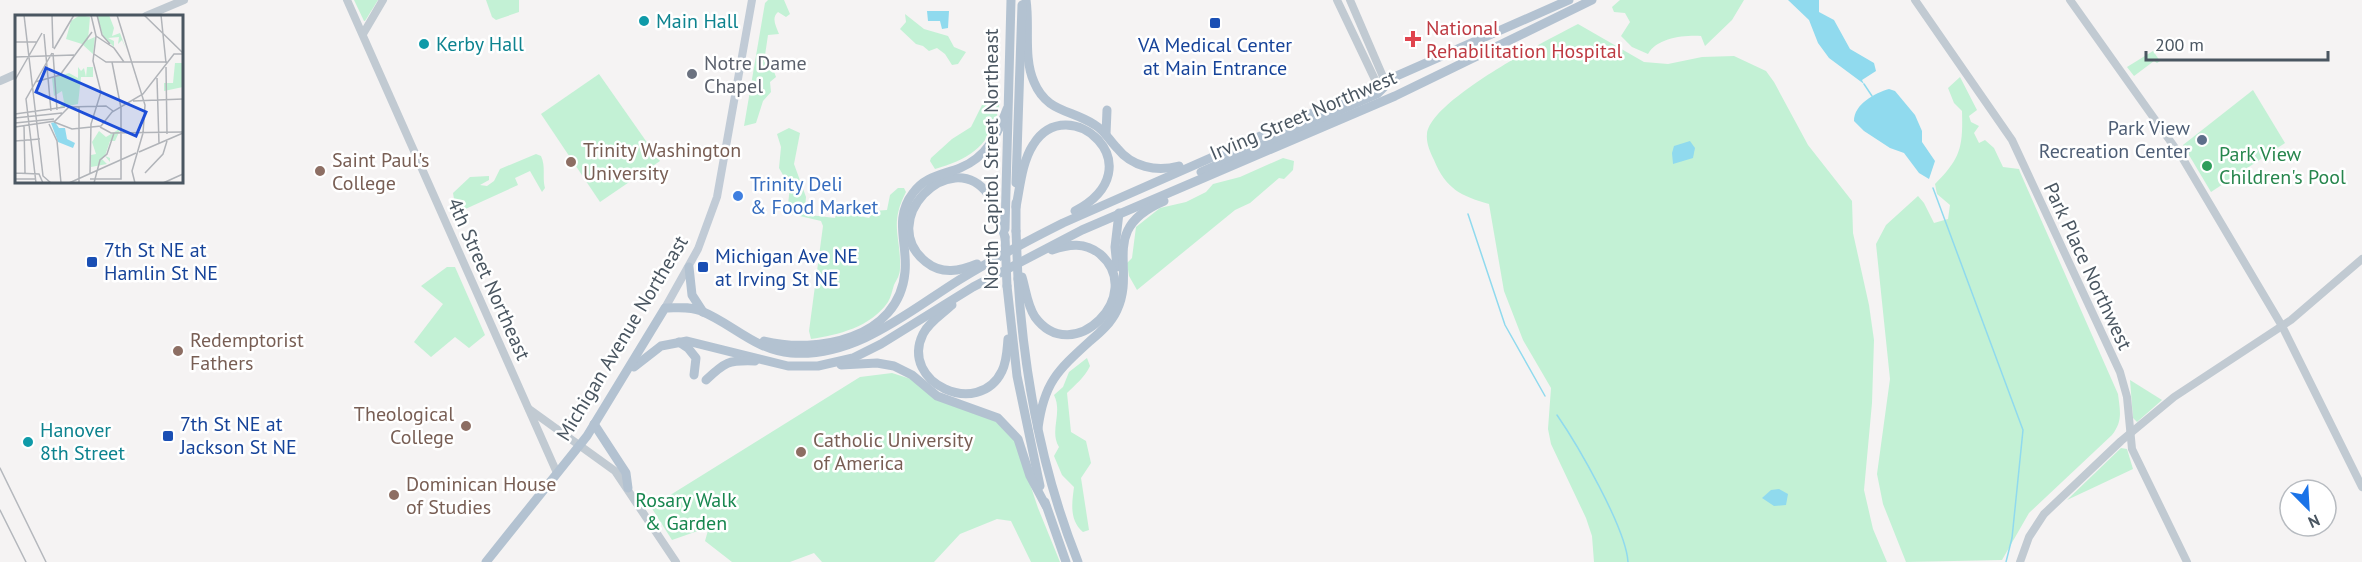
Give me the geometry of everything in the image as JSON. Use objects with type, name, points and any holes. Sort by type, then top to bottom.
[{"type":"main road","name":"Michigan Avenue Northeast","points":[[486,562],[594,424],[689,267],[705,233],[720,186],[752,0]]},
{"type":"main road","name":"North Capitol Street Northeast","points":[[1011,0],[1005,237],[1010,322],[1025,425],[1046,506],[1066,562]]},
{"type":"main road","points":[[1024,0],[1029,67],[1036,86],[1056,108],[1086,120],[1106,134],[1124,156],[1141,166],[1163,169],[1199,162]]},
{"type":"main road","points":[[1024,0],[1016,231],[1022,259],[1020,278],[1025,352],[1038,428],[1056,498],[1078,562]]},
{"type":"main road","name":"Irving Street Northwest","points":[[1022,259],[1124,211],[1232,165],[1381,88],[1569,0]]},
{"type":"main road","name":"Irving Street Northwest","points":[[1002,254],[1032,238],[1199,162],[1592,0]]},
{"type":"main road","points":[[1122,293],[1114,252],[1124,211],[1141,198],[1381,88]]},
{"type":"main road","points":[[740,334],[785,345],[821,345],[854,336],[880,320],[894,304],[904,283],[906,265],[901,226],[908,199],[926,180],[964,166],[982,154],[996,135],[1007,109]]},
{"type":"main road","points":[[1086,120],[1107,110],[1106,134]]},
{"type":"main road","points":[[1016,207],[1029,152],[1043,133],[1057,127],[1072,126],[1088,131],[1102,143],[1109,165],[1108,176],[1102,190],[1091,202],[1043,228],[1032,238]]},
{"type":"main road","points":[[1038,428],[1043,398],[1049,382],[1109,324],[1119,306],[1122,293],[1122,245],[1136,219],[1154,205],[1215,179],[1232,165]]},
{"type":"main road","points":[[1002,254],[962,270],[939,269],[926,262],[915,249],[909,233],[910,220],[916,202],[930,188],[948,180],[965,180],[981,187],[990,197],[1005,237]]},
{"type":"main road","points":[[818,366],[841,362],[867,352],[1022,259],[1067,245],[1092,249],[1103,257],[1112,272],[1112,299],[1105,315],[1093,327],[1078,333],[1058,333],[1045,326],[1033,313],[1020,278]]},
{"type":"main road","points":[[665,308],[691,308],[704,312],[767,348],[789,353],[821,352],[850,345],[878,331],[1002,254]]},
{"type":"main road","points":[[689,267],[692,295],[704,312]]},
{"type":"main road","points":[[973,287],[934,320],[922,336],[920,358],[932,381],[946,391],[959,394],[972,394],[990,386],[1005,366],[1010,322]]},
{"type":"main road","points":[[625,375],[656,348],[679,342],[701,343],[795,366],[871,363],[894,366],[912,375],[937,396],[998,418],[1018,439],[1030,476],[1046,506]]},
{"type":"main road","points":[[679,342],[696,358],[694,375]]},
{"type":"main road","points":[[706,380],[715,369],[729,362],[772,362]]},
{"type":"main road","points":[[594,424],[626,473],[628,488]]},
{"type":"street","points":[[148,15],[184,0]]},
{"type":"street","name":"4th Street Northeast","points":[[347,0],[557,474]]},
{"type":"street","points":[[363,34],[383,0]]},
{"type":"street","points":[[1337,0],[1381,88]]},
{"type":"street","points":[[1350,0],[1381,88]]},
{"type":"street","name":"Park Place Northwest","points":[[1915,0],[2012,140],[2120,372],[2127,397],[2129,435],[2136,460],[2187,562]]},
{"type":"street","points":[[2070,0],[2175,147],[2282,326],[2362,488]]},
{"type":"street","points":[[0,81],[15,74]]},
{"type":"street","points":[[2020,562],[2032,531],[2049,508],[2129,435],[2174,397],[2282,326],[2362,259]]},
{"type":"street","points":[[529,409],[611,466],[676,562]]},
{"type":"green space","points":[[354,0],[378,0],[364,21]]},
{"type":"green space","points":[[486,0],[519,0],[519,12],[496,20],[492,17]]},
{"type":"green space","points":[[768,0],[784,0],[790,14],[786,17],[778,12],[775,17],[779,34],[768,35],[764,62],[772,66],[776,77],[770,82],[771,92],[763,101],[756,123],[744,126],[765,3]]},
{"type":"green space","points":[[1620,0],[1744,0],[1732,20],[1705,46],[1701,36],[1686,36],[1664,41],[1648,54],[1632,47],[1621,36],[1630,22],[1625,13],[1614,12],[1612,7]]},
{"type":"green space","points":[[905,14],[924,29],[948,36],[954,47],[966,52],[958,64],[952,65],[945,54],[937,48],[929,51],[916,44],[900,29],[906,22]]},
{"type":"green space","points":[[1578,24],[1644,62],[1668,64],[1702,57],[1734,56],[1766,71],[1808,145],[1852,201],[1853,233],[1869,305],[1874,340],[1872,403],[1864,490],[1873,529],[1887,562],[1594,562],[1592,536],[1586,518],[1551,444],[1548,429],[1551,388],[1523,340],[1504,291],[1489,204],[1470,198],[1449,185],[1430,151],[1427,137],[1433,120],[1468,88],[1517,57]]},
{"type":"green space","points":[[2153,51],[2160,61],[2157,63],[2154,61],[2134,76],[2127,67]]},
{"type":"green space","points":[[599,74],[660,161],[600,202],[541,114]]},
{"type":"green space","points":[[1960,77],[1977,110],[1969,116],[1971,122],[1979,126],[1974,133],[1979,143],[1985,140],[1994,148],[2003,167],[2019,169],[2118,394],[2120,416],[2112,435],[2029,513],[2002,560],[1906,562],[1883,504],[1877,474],[1890,379],[1876,244],[1886,225],[1918,196],[1934,223],[1948,219],[1950,205],[1937,194],[1935,184],[1950,167],[1961,143],[1962,111],[1954,103],[1948,88]]},
{"type":"green space","name":"Park View Recreation Center","points":[[2253,90],[2285,143],[2211,192],[2183,145]]},
{"type":"green space","points":[[998,91],[1000,100],[997,115],[982,144],[966,157],[935,169],[930,161],[931,158],[952,139],[971,127],[984,101]]},
{"type":"green space","points":[[789,128],[800,133],[794,164],[806,197],[805,208],[810,215],[835,218],[839,203],[844,213],[869,218],[874,211],[887,210],[890,195],[898,188],[904,188],[906,192],[897,222],[900,270],[888,302],[881,311],[863,324],[843,332],[811,339],[809,331],[823,226],[821,221],[787,213],[790,187],[779,168],[781,147],[777,134]]},
{"type":"green space","points":[[536,154],[541,156],[543,164],[545,188],[542,192],[530,171],[515,178],[518,185],[461,211],[455,205],[453,193],[470,177],[489,176],[489,180],[480,185],[487,186],[494,181],[500,169]]},
{"type":"green space","points":[[1283,158],[1294,161],[1293,170],[1284,179],[1279,178],[1250,203],[1235,210],[1137,290],[1129,276],[1127,263],[1132,258],[1136,227],[1160,208],[1186,202],[1206,192],[1213,184],[1240,177]]},
{"type":"green space","points":[[447,267],[455,267],[485,335],[469,348],[455,337],[431,357],[414,342],[443,304],[421,286]]},
{"type":"green space","points":[[1087,358],[1090,366],[1088,370],[1067,393],[1071,432],[1086,441],[1091,463],[1081,478],[1089,530],[1083,532],[1073,517],[1074,487],[1062,475],[1054,456],[1059,447],[1055,435],[1057,408],[1054,395],[1063,387],[1069,372]]},
{"type":"green space","name":"Rosary Walk & Garden","points":[[892,373],[914,380],[993,419],[1015,439],[1038,508],[1060,562],[1031,562],[1011,521],[997,519],[960,534],[934,562],[822,562],[814,553],[790,562],[732,562],[705,541],[709,527],[672,540],[651,507],[860,377]]},
{"type":"green space","points":[[2130,380],[2162,400],[2137,422],[2133,418]]},
{"type":"green space","points":[[2121,448],[2127,449],[2133,469],[2067,500]]},
{"type":"water","points":[[1788,0],[1819,0],[1819,12],[1834,20],[1850,49],[1874,63],[1876,71],[1862,80],[1864,84],[1829,58],[1818,43],[1809,20]]},
{"type":"water","points":[[927,11],[949,11],[948,28],[942,29],[940,21],[928,21]]},
{"type":"water","points":[[1889,89],[1895,91],[1915,115],[1922,131],[1922,142],[1935,161],[1929,179],[1919,173],[1904,153],[1890,148],[1864,131],[1854,121],[1861,104],[1872,96]]},
{"type":"water","points":[[1690,141],[1695,148],[1693,158],[1673,164],[1674,146]]},
{"type":"water","points":[[1779,489],[1788,494],[1786,505],[1774,506],[1762,498],[1771,490]]},
{"type":"waterway","points":[[1864,84],[1872,96]]},
{"type":"waterway","points":[[1933,188],[2023,430],[2012,538],[2006,562]]},
{"type":"waterway","points":[[1468,214],[1505,325],[1545,396]]},
{"type":"waterway","points":[[1557,415],[1588,465],[1610,508],[1619,529],[1628,562]]},
{"type":"railway","points":[[0,468],[46,562]]},
{"type":"railway","points":[[0,510],[26,562]]},
{"type":"place","name":"Main Hall","points":[[644,21]]},
{"type":"place","name":"VA Medical Center at Main Entrance","points":[[1215,23]]},
{"type":"place","name":"National Rehabilitation Hospital","points":[[1413,39]]},
{"type":"place","name":"Kerby Hall","points":[[424,44]]},
{"type":"place","name":"Notre Dame Chapel","points":[[692,74]]},
{"type":"place","name":"Park View Recreation Center","points":[[2202,140]]},
{"type":"place","name":"Trinity Washington University","points":[[571,162]]},
{"type":"place","name":"Park View Children's Pool","points":[[2207,166]]},
{"type":"place","name":"Saint Paul's College","points":[[320,171]]},
{"type":"place","name":"Trinity Deli & Food Market","points":[[738,196]]},
{"type":"place","name":"7th St NE at Hamlin St NE","points":[[92,262]]},
{"type":"place","name":"Michigan Ave NE at Irving St NE","points":[[703,267]]},
{"type":"place","name":"Redemptorist Fathers","points":[[178,351]]},
{"type":"place","name":"Theological College","points":[[466,426]]},
{"type":"place","name":"7th St NE at Jackson St NE","points":[[168,436]]},
{"type":"place","name":"Hanover 8th Street","points":[[28,442]]},
{"type":"place","name":"Catholic University of America","points":[[801,452]]},
{"type":"place","name":"Dominican House of Studies","points":[[394,495]]}]
